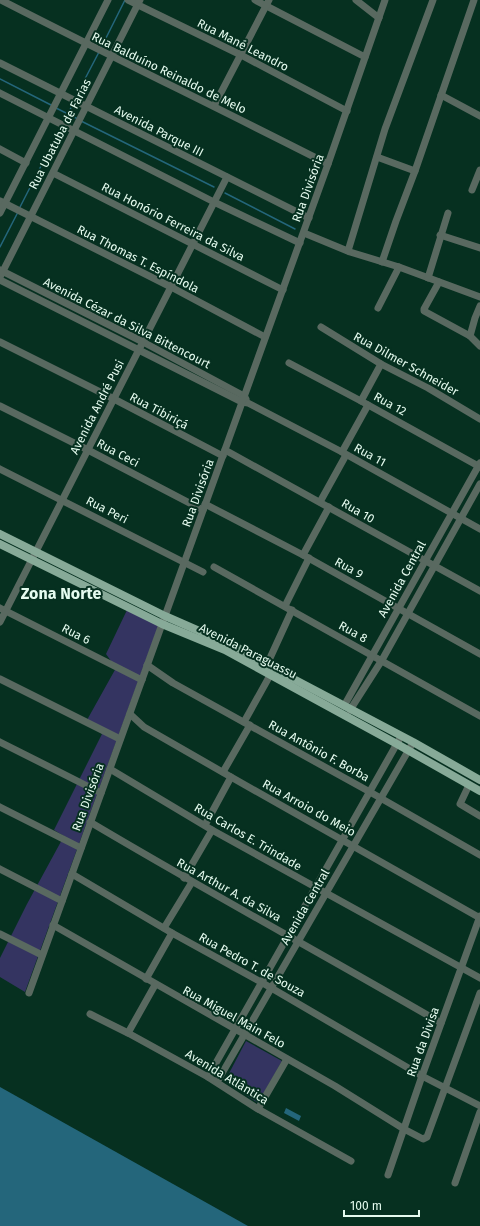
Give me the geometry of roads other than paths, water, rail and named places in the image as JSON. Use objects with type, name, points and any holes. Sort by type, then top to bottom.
[{"type":"main road","name":"Avenida Paraguassu","points":[[0,534],[163,620]]},
{"type":"main road","name":"Avenida Paraguassu","points":[[0,544],[347,708],[413,742],[480,780]]},
{"type":"main road","name":"Avenida Paraguassu","points":[[269,670],[480,791]]},
{"type":"street","name":"Rua Balduíno Reinaldo de Melo","points":[[1,0],[86,44],[214,106],[328,164]]},
{"type":"street","name":"Rua Ubatuba de Farias","points":[[0,213],[26,163],[52,119],[52,109],[61,97],[108,0]]},
{"type":"street","points":[[255,0],[268,3],[365,57]]},
{"type":"street","points":[[356,0],[378,18]]},
{"type":"street","name":"Rua Divisória","points":[[29,993],[204,507],[245,400],[265,338],[304,233],[385,0]]},
{"type":"street","points":[[348,251],[385,128],[433,0]]},
{"type":"street","points":[[382,262],[474,0]]},
{"type":"street","name":"Rua Ubatuba de Farias","points":[[1,273],[112,57],[134,2]]},
{"type":"street","name":"Rua Mané Leandro","points":[[134,2],[241,55],[347,111]]},
{"type":"street","points":[[214,106],[268,3]]},
{"type":"street","name":"Avenida Parque III","points":[[0,63],[61,97],[79,103],[85,110],[227,177],[309,218]]},
{"type":"street","points":[[0,93],[66,126],[76,127],[214,202],[300,243]]},
{"type":"street","points":[[441,95],[480,116]]},
{"type":"street","points":[[0,149],[26,163]]},
{"type":"street","points":[[377,157],[415,171]]},
{"type":"street","points":[[472,190],[480,170]]},
{"type":"street","name":"Rua Honório Ferreira da Silva","points":[[53,173],[283,290]]},
{"type":"street","name":"Avenida André Pusi","points":[[0,622],[3,609],[32,560],[227,177]]},
{"type":"street","name":"Rua Thomas T. Espíndola","points":[[5,204],[171,287],[265,338]]},
{"type":"street","points":[[428,278],[448,213]]},
{"type":"street","points":[[304,233],[348,251],[399,267],[480,297]]},
{"type":"street","points":[[440,235],[480,248]]},
{"type":"street","points":[[378,308],[399,267]]},
{"type":"street","name":"Avenida Cézar da Silva Bittencourt","points":[[1,273],[143,342],[245,400]]},
{"type":"street","name":"Avenida Cézar da Silva Bittencourt","points":[[0,280],[138,350],[245,400]]},
{"type":"street","points":[[439,282],[424,311],[470,336],[480,346]]},
{"type":"street","points":[[470,336],[480,306]]},
{"type":"street","name":"Rua Dilmer Schneider","points":[[321,327],[381,364],[428,388],[480,419]]},
{"type":"street","name":"Rua Tibiriçá","points":[[0,342],[224,453]]},
{"type":"street","name":"Rua 12","points":[[289,363],[480,465]]},
{"type":"street","points":[[320,502],[344,453],[381,364]]},
{"type":"street","name":"Rua 11","points":[[245,400],[480,529]]},
{"type":"street","name":"Rua Ceci","points":[[0,406],[204,507]]},
{"type":"street","name":"Rua 10","points":[[224,453],[320,502],[480,592]]},
{"type":"street","name":"Avenida Central","points":[[347,708],[372,655],[480,465]]},
{"type":"street","name":"Rua Peri","points":[[0,469],[203,572]]},
{"type":"street","name":"Avenida Central","points":[[347,708],[382,660],[480,484]]},
{"type":"street","name":"Rua 9","points":[[204,507],[306,557],[409,613],[480,654]]},
{"type":"street","points":[[285,606],[328,507]]},
{"type":"street","name":"Rua 8","points":[[214,567],[480,716]]},
{"type":"street","name":"Rua 6","points":[[3,609],[142,680]]},
{"type":"street","points":[[223,772],[247,724],[292,610]]},
{"type":"street","name":"Rua Antônio F. Borba","points":[[147,665],[172,683],[370,792],[480,855]]},
{"type":"street","points":[[0,679],[120,739]]},
{"type":"street","name":"Rua Arroio do Meio","points":[[130,714],[144,727],[480,917]]},
{"type":"street","name":"Avenida Central","points":[[208,1077],[401,736]]},
{"type":"street","points":[[0,742],[101,793]]},
{"type":"street","name":"Avenida Central","points":[[217,1082],[413,742]]},
{"type":"street","name":"Rua Carlos E. Trindade","points":[[110,769],[212,830],[480,978]]},
{"type":"street","points":[[205,825],[231,777]]},
{"type":"street","points":[[469,785],[460,804],[480,816]]},
{"type":"street","points":[[0,807],[81,848]]},
{"type":"street","name":"Rua Arthur A. da Silva","points":[[90,822],[184,878],[288,936],[298,940],[441,1023]]},
{"type":"street","points":[[184,878],[212,830]]},
{"type":"street","points":[[0,869],[62,901]]},
{"type":"street","name":"Rua Pedro T. de Souza","points":[[72,874],[422,1076],[480,1106]]},
{"type":"street","points":[[164,928],[192,882]]},
{"type":"street","name":"Rua da Divisa","points":[[388,1175],[422,1076],[480,917]]},
{"type":"street","name":"Rua Miguel Main Felo","points":[[53,925],[146,980],[335,1086],[404,1129],[423,1139],[427,1137],[445,1088]]},
{"type":"street","points":[[146,980],[172,933]]},
{"type":"street","points":[[0,934],[42,955]]},
{"type":"street","points":[[128,1033],[155,985]]},
{"type":"street","points":[[445,1088],[480,993]]},
{"type":"street","name":"Avenida Atlântica","points":[[90,1014],[217,1082],[258,1109],[351,1161]]},
{"type":"street","points":[[258,1109],[287,1059]]},
{"type":"street","points":[[455,1183],[480,1112]]},
{"type":"water","points":[[0,1087],[248,1226],[0,1226]]},
{"type":"water","points":[[286,1108],[301,1116],[299,1121],[284,1113]]},
{"type":"waterway","points":[[101,48],[125,0]]},
{"type":"waterway","points":[[75,98],[99,52]]},
{"type":"waterway","points":[[0,79],[51,105]]},
{"type":"waterway","points":[[63,123],[74,102]]},
{"type":"waterway","points":[[56,108],[78,119]]},
{"type":"waterway","points":[[81,121],[214,187]]},
{"type":"waterway","points":[[19,209],[61,127]]},
{"type":"waterway","points":[[225,193],[295,229]]},
{"type":"waterway","points":[[0,247],[18,212]]},
{"type":"district","name":"Zona Norte","points":[[61,593]]}]
